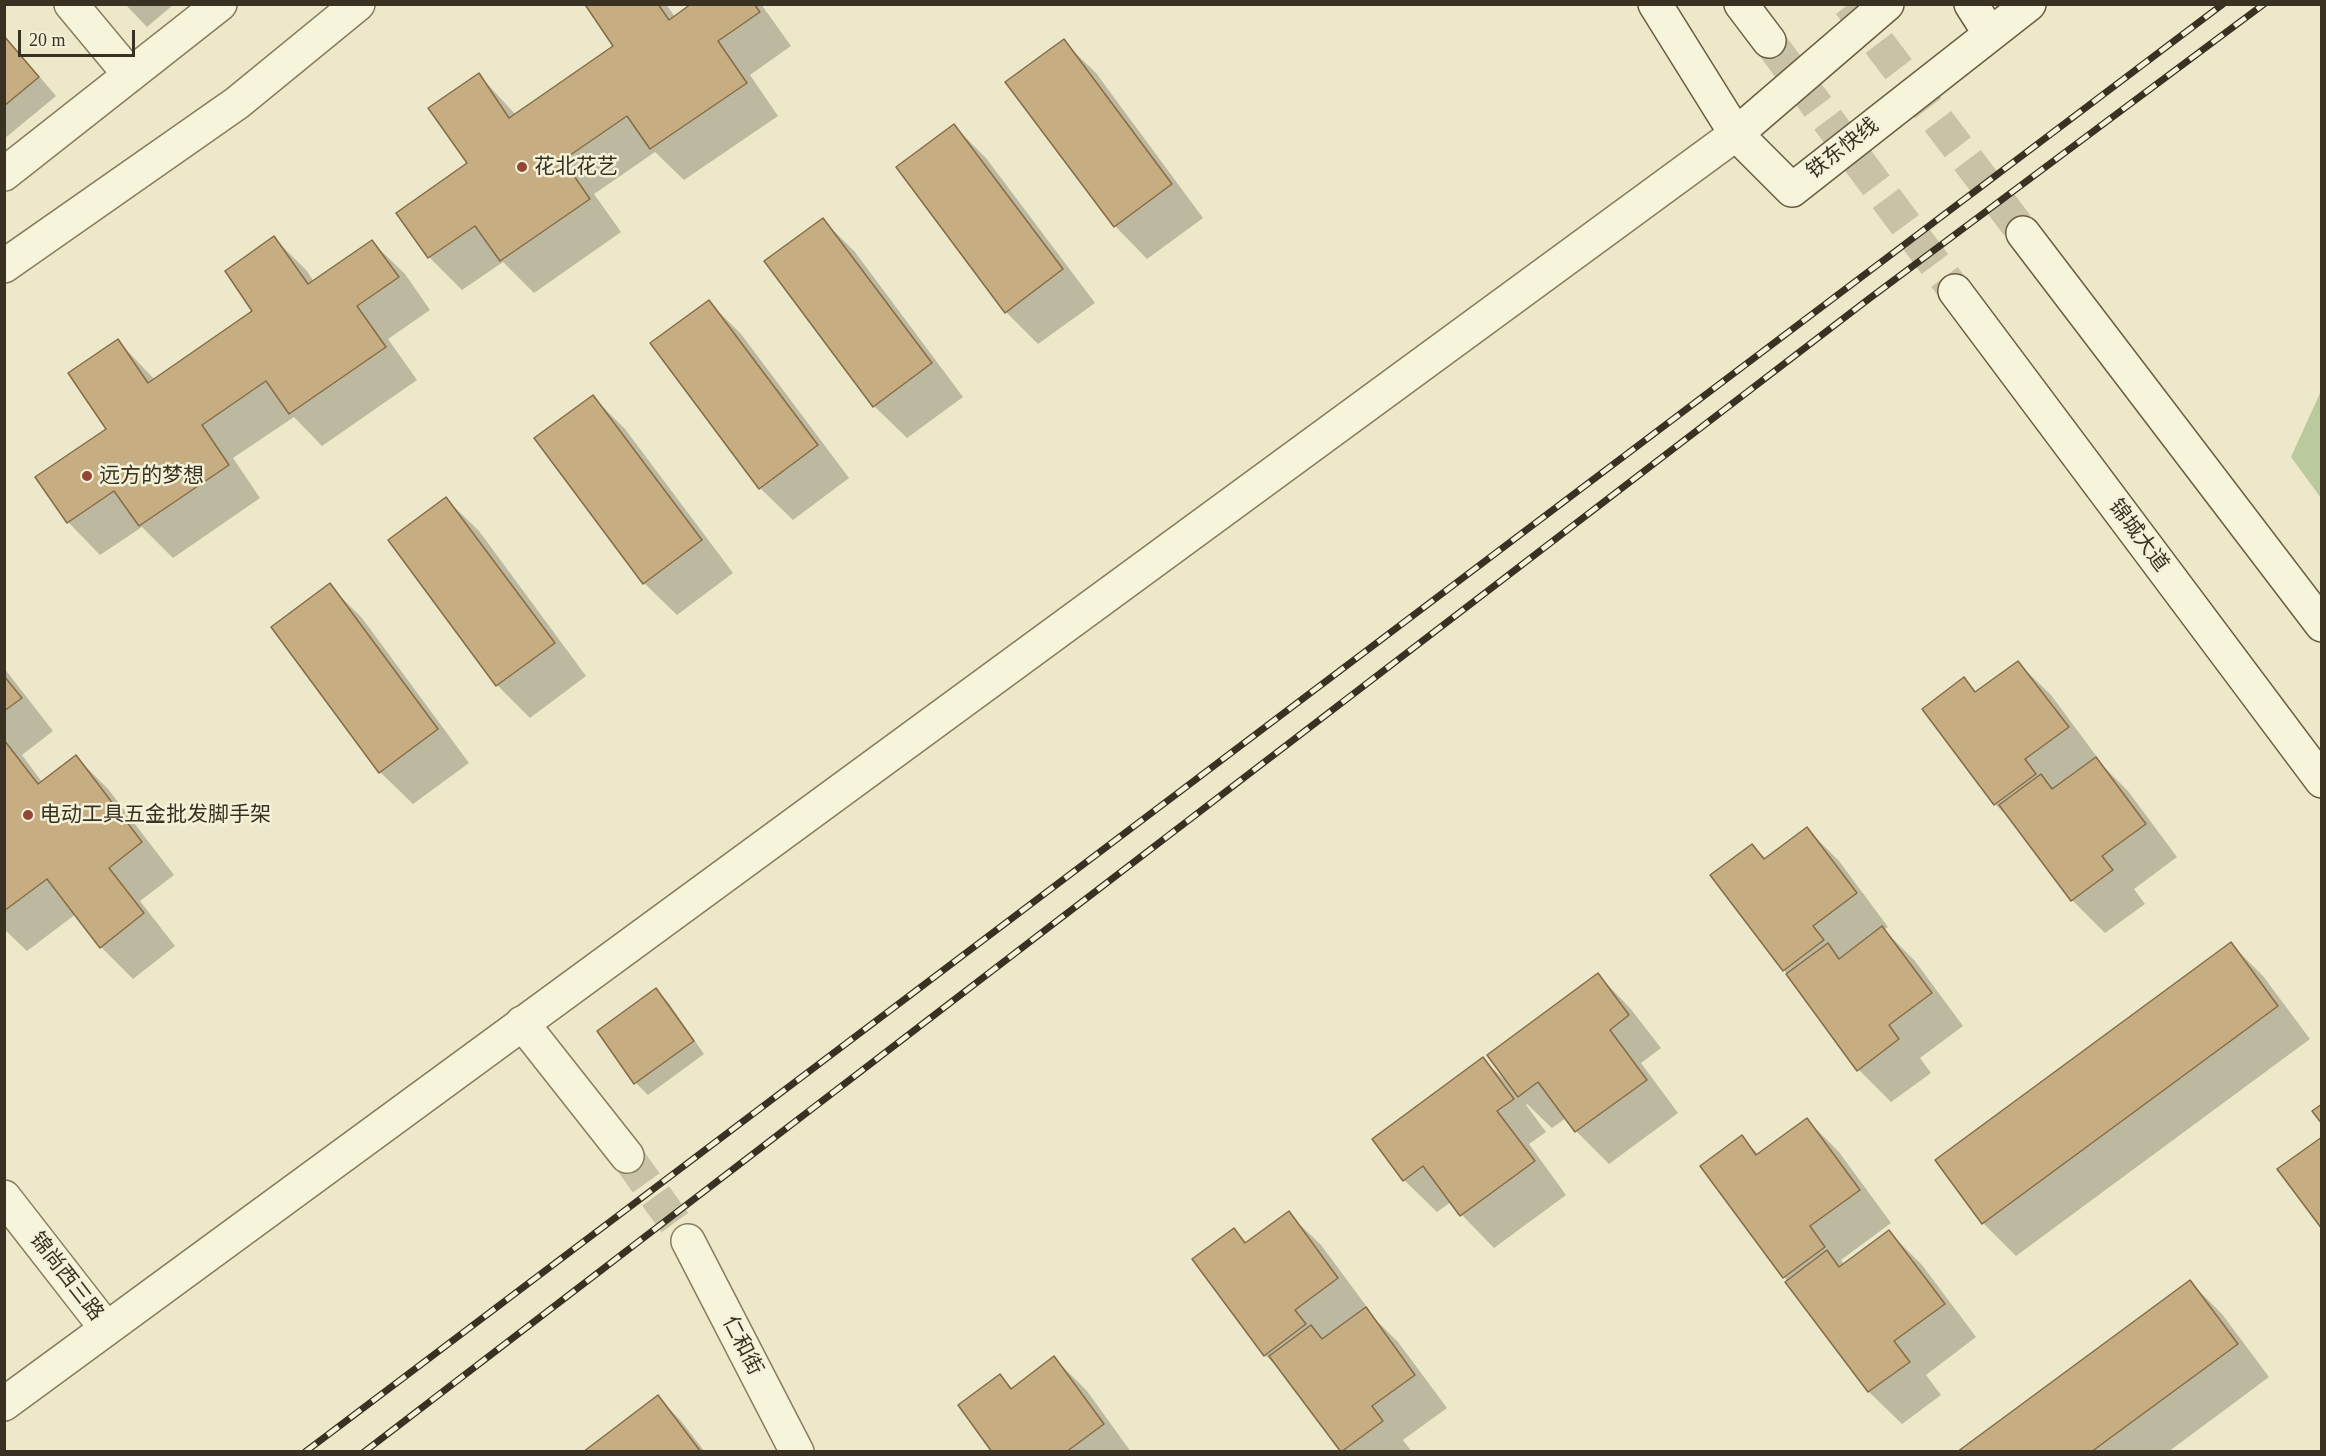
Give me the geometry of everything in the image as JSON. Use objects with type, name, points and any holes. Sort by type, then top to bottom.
[{"type":"street","points":[[70,4],[130,75]]},
{"type":"street","points":[[4,174],[220,4]]},
{"type":"street","points":[[4,266],[237,103],[358,4]]},
{"type":"street","points":[[1655,4],[1736,134]]},
{"type":"street","points":[[1741,4],[1768,41]]},
{"type":"street","points":[[4,1404],[1736,134],[1887,4]]},
{"type":"street","points":[[1971,4],[1990,34]]},
{"type":"street","name":"铁东快线","points":[[1736,134],[1792,190],[2029,4]]},
{"type":"street","points":[[2023,233],[2322,625]]},
{"type":"street","name":"锦城大道","points":[[1955,291],[2322,782]]},
{"type":"street","points":[[522,1023],[627,1156]]},
{"type":"street","name":"锦尚西三路","points":[[4,1197],[106,1328]]},
{"type":"street","name":"仁和街","points":[[688,1241],[797,1452]]},
{"type":"green space","points":[[2321,391],[2321,498],[2291,457]]},
{"type":"building","points":[[588,4],[658,4],[669,20],[691,4],[754,4],[760,12],[718,41],[747,83],[650,149],[627,116],[563,160],[590,199],[500,261],[475,226],[428,258],[396,213],[467,163],[428,108],[479,73],[509,118],[613,46],[586,6]]},
{"type":"building","points":[[4,36],[39,77],[4,106]]},
{"type":"building","points":[[1064,39],[1172,184],[1114,227],[1005,82]]},
{"type":"building","points":[[954,124],[1063,269],[1005,313],[896,167]]},
{"type":"building","points":[[823,218],[932,363],[873,407],[764,261]]},
{"type":"building","points":[[274,236],[308,284],[372,240],[399,277],[357,306],[386,347],[289,414],[266,381],[202,425],[229,465],[139,526],[114,491],[67,523],[35,477],[106,429],[68,373],[118,339],[148,383],[252,311],[225,271]]},
{"type":"building","points":[[709,300],[818,445],[759,489],[650,343]]},
{"type":"building","points":[[593,395],[702,540],[643,584],[534,438]]},
{"type":"building","points":[[446,497],[555,643],[496,686],[388,540]]},
{"type":"building","points":[[330,583],[438,729],[379,773],[271,627]]},
{"type":"building","points":[[2018,661],[2069,727],[2025,759],[2036,774],[1994,805],[1922,709],[1964,677],[1975,692]]},
{"type":"building","points":[[4,676],[22,698],[4,711]]},
{"type":"building","points":[[4,740],[38,784],[76,755],[142,842],[109,868],[144,913],[100,948],[47,879],[4,911]]},
{"type":"building","points":[[2096,757],[2146,824],[2102,856],[2113,870],[2071,901],[1999,805],[2041,774],[2052,789]]},
{"type":"building","points":[[1807,827],[1857,893],[1813,926],[1824,940],[1783,971],[1710,875],[1752,844],[1764,859]]},
{"type":"building","points":[[1882,926],[1932,993],[1889,1025],[1899,1039],[1857,1071],[1786,974],[1828,943],[1839,959]]},
{"type":"building","points":[[2231,942],[2278,1006],[1982,1224],[1935,1160]]},
{"type":"building","points":[[1598,973],[1629,1015],[1610,1030],[1647,1080],[1575,1132],[1538,1082],[1518,1097],[1487,1055]]},
{"type":"building","points":[[656,988],[694,1041],[634,1084],[597,1031]]},
{"type":"building","points":[[1483,1057],[1514,1099],[1497,1111],[1535,1161],[1460,1216],[1423,1166],[1403,1181],[1372,1139]]},
{"type":"building","points":[[2322,1104],[2322,1124],[2312,1111]]},
{"type":"building","points":[[1807,1118],[1860,1190],[1810,1226],[1825,1247],[1783,1278],[1700,1166],[1742,1135],[1756,1155]]},
{"type":"building","points":[[2322,1137],[2322,1229],[2277,1169]]},
{"type":"building","points":[[1289,1211],[1338,1278],[1295,1310],[1306,1324],[1264,1356],[1192,1259],[1234,1228],[1245,1243]]},
{"type":"building","points":[[1889,1230],[1945,1304],[1894,1341],[1910,1362],[1868,1392],[1785,1282],[1827,1250],[1839,1267]]},
{"type":"building","points":[[2190,1280],[2238,1344],[2091,1452],[1957,1452]]},
{"type":"building","points":[[1366,1307],[1415,1375],[1372,1406],[1383,1421],[1341,1452],[1269,1356],[1311,1325],[1322,1339]]},
{"type":"building","points":[[1054,1356],[1104,1424],[1066,1452],[992,1452],[958,1405],[1000,1374],[1011,1389]]},
{"type":"building","points":[[658,1395],[701,1452],[583,1452]]},
{"type":"tunnel","points":[[1849,4],[2023,233]]},
{"type":"tunnel","points":[[1769,41],[1955,291]]},
{"type":"tunnel","points":[[627,1156],[688,1241]]},
{"type":"railway","points":[[305,1452],[2223,4]]},
{"type":"railway","points":[[364,1452],[1870,298],[2264,4]]},
{"type":"place","name":"花北花艺","points":[[522,167]]},
{"type":"place","name":"远方的梦想","points":[[87,476]]},
{"type":"place","name":"电动工具五金批发脚手架","points":[[28,815]]}]
